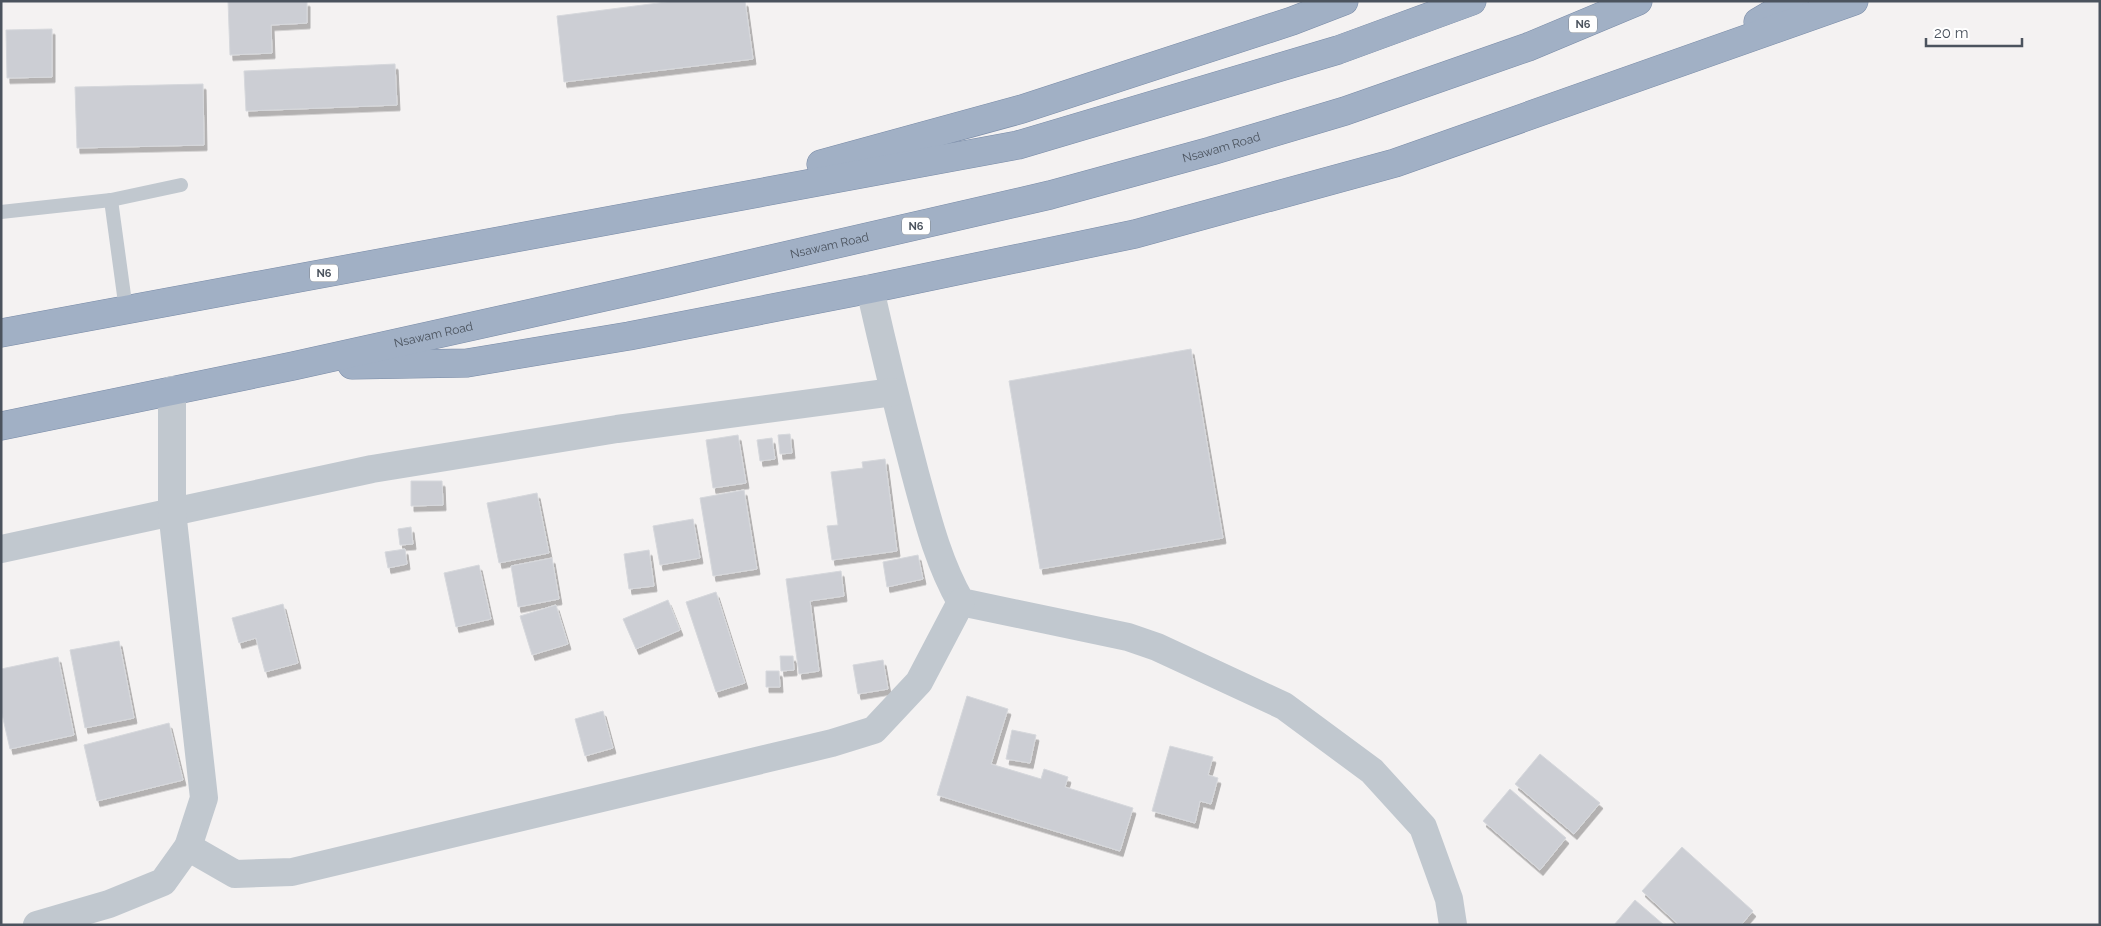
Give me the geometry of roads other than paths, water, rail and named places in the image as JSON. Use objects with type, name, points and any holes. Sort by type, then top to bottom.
[{"type":"highway","points":[[646,212],[1022,109],[1283,24],[1344,1]]},
{"type":"highway","name":"N6","points":[[1,333],[1018,144],[1338,50],[1472,1]]},
{"type":"highway","name":"Nsawam Road","points":[[1,426],[293,366],[1050,195],[1211,151],[1345,111],[1528,47],[1638,1]]},
{"type":"highway","points":[[1702,55],[1794,1]]},
{"type":"highway","points":[[293,366],[467,363],[629,336],[870,289],[1135,234],[1394,163],[1854,1]]},
{"type":"street","points":[[870,289],[893,392],[929,524],[949,581],[961,602]]},
{"type":"street","points":[[37,925],[109,904],[164,882],[188,847],[204,798],[172,511],[172,390]]},
{"type":"street","points":[[1,549],[382,467],[617,429],[893,392]]},
{"type":"street","points":[[188,847],[235,874],[292,872],[832,743],[874,730],[919,682],[961,602]]},
{"type":"street","points":[[961,602],[1017,612],[1128,637],[1156,647],[1284,706],[1372,771],[1423,827],[1449,899],[1453,925]]},
{"type":"lane","points":[[1,212],[111,200],[181,185]]},
{"type":"lane","points":[[111,200],[126,310]]}]
